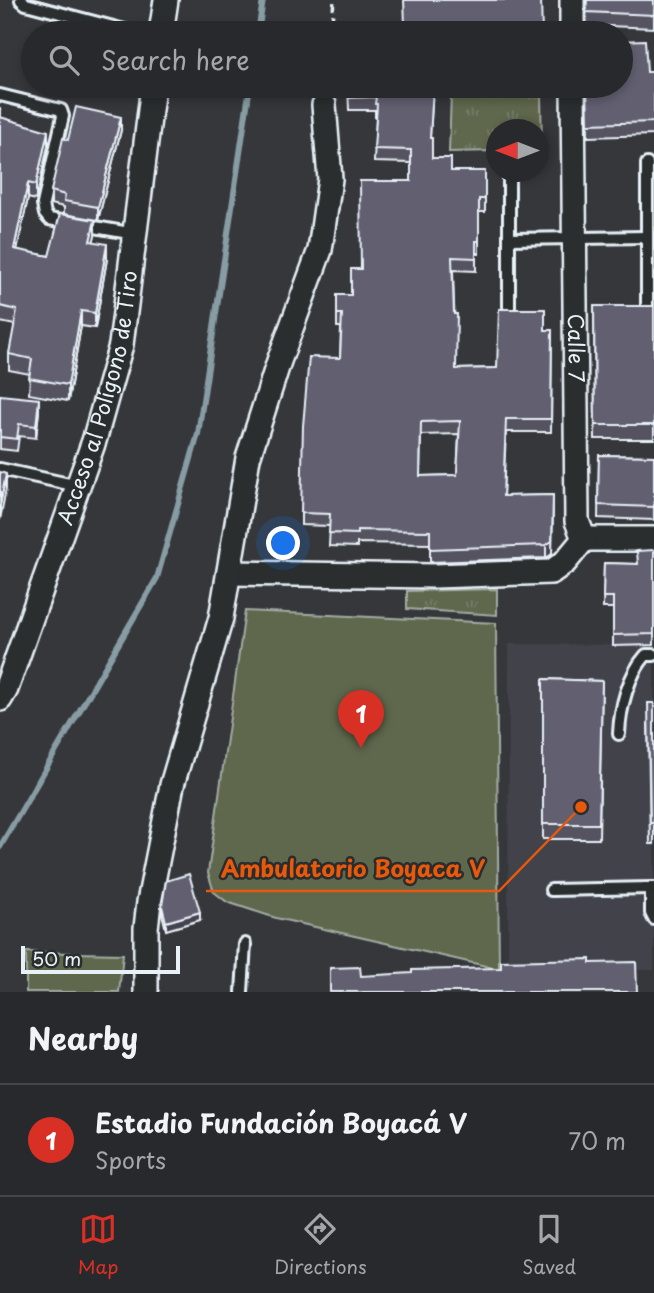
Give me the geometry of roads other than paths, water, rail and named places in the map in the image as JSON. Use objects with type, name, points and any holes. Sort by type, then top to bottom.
[{"type":"street","points":[[163,21],[166,0]]},
{"type":"street","points":[[572,0],[572,21]]},
{"type":"street","name":"Acceso al Polígono de Tiro","points":[[0,699],[6,689],[94,441],[121,345],[152,98]]},
{"type":"street","name":"Calle 7","points":[[573,98],[576,521],[584,539]]},
{"type":"street","points":[[146,992],[146,928],[149,902],[172,785],[221,618],[248,458],[279,361],[320,250],[330,179],[324,105]]},
{"type":"street","points":[[229,573],[434,576],[551,572],[565,562],[584,539],[654,539]]},
{"type":"lane","points":[[21,0],[26,4],[90,21]]},
{"type":"lane","points":[[0,95],[61,110],[63,116],[43,204],[49,219],[135,234]]},
{"type":"lane","points":[[647,164],[647,308]]},
{"type":"lane","points":[[509,182],[509,307]]},
{"type":"lane","points":[[509,239],[647,237]]},
{"type":"lane","points":[[0,469],[78,486]]},
{"type":"lane","points":[[619,734],[620,714],[637,665],[646,655],[654,655]]},
{"type":"lane","points":[[551,890],[652,888],[651,912],[654,919]]},
{"type":"lane","points":[[242,992],[245,944]]},
{"type":"waterway","points":[[260,21],[263,0]]},
{"type":"waterway","points":[[0,847],[157,578],[198,434],[248,98]]},
{"type":"place","name":"Estadio Fundación Boyacá V","points":[[361,748]]},
{"type":"place","name":"Ambulatorio Boyaca V","points":[[581,807]]}]
